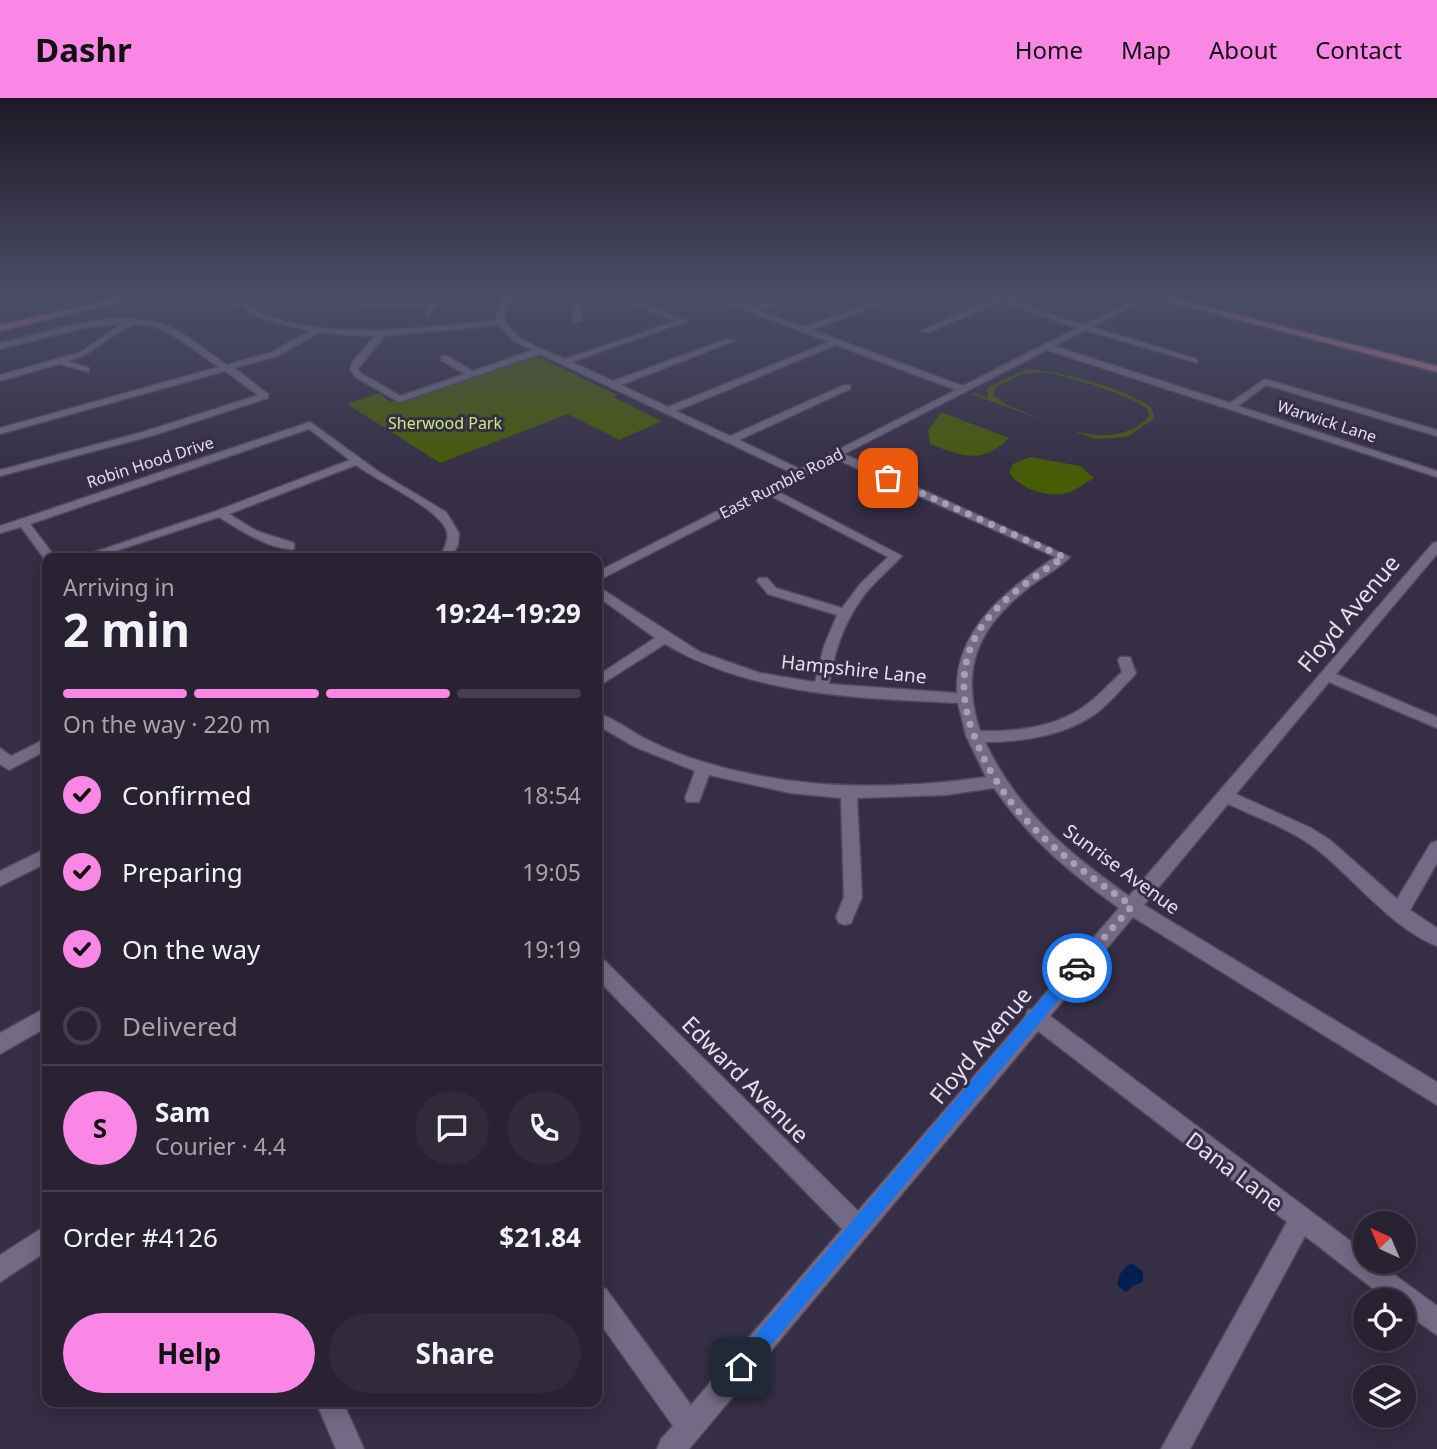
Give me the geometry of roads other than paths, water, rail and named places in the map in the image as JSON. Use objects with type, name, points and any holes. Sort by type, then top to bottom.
[{"type":"main road","points":[[1388,356],[1437,369]]},
{"type":"street","points":[[0,378],[76,356]]},
{"type":"street","points":[[0,474],[147,434],[265,396],[229,367],[207,356]]},
{"type":"street","points":[[0,431],[266,356]]},
{"type":"street","points":[[362,356],[354,369],[358,375],[399,399],[525,356]]},
{"type":"street","points":[[551,356],[802,473]]},
{"type":"street","points":[[563,362],[580,356]]},
{"type":"street","points":[[612,386],[691,356]]},
{"type":"street","points":[[667,411],[802,356]]},
{"type":"street","points":[[875,356],[963,388]]},
{"type":"street","name":"East Rumble Road","points":[[602,574],[1028,356]]},
{"type":"street","name":"Warwick Lane","points":[[1074,356],[1437,474]]},
{"type":"street","points":[[1178,356],[1194,361]]},
{"type":"street","points":[[443,358],[472,374]]},
{"type":"street","points":[[62,362],[86,370]]},
{"type":"street","points":[[1231,407],[1265,382],[1437,433]]},
{"type":"street","points":[[730,440],[847,387]]},
{"type":"street","name":"Robin Hood Drive","points":[[0,530],[310,425],[356,461]]},
{"type":"street","name":"Sunrise Avenue","points":[[837,455],[1064,557],[1010,597],[985,622],[968,655],[963,698],[981,757],[995,782],[1026,821],[1052,846],[1132,906],[1437,1094]]},
{"type":"street","points":[[98,553],[220,513],[356,461],[435,509],[452,526],[454,540],[448,553]]},
{"type":"street","points":[[767,491],[896,556],[868,582],[843,613],[825,662],[821,687]]},
{"type":"street","points":[[220,513],[253,533],[290,546]]},
{"type":"street","points":[[23,522],[46,553]]},
{"type":"street","name":"Floyd Avenue","points":[[671,1449],[1437,546]]},
{"type":"street","points":[[763,581],[772,590],[843,613]]},
{"type":"street","name":"Hampshire Lane","points":[[602,594],[664,638],[694,654],[762,678],[821,687],[963,698]]},
{"type":"street","points":[[602,679],[664,638]]},
{"type":"street","points":[[974,736],[991,737],[1034,731],[1081,715],[1129,673],[1125,660]]},
{"type":"street","points":[[1327,676],[1437,723]]},
{"type":"street","points":[[602,722],[634,740],[704,767],[786,786],[849,792],[926,792],[995,782]]},
{"type":"street","points":[[4,759],[42,745]]},
{"type":"street","points":[[694,798],[704,767]]},
{"type":"street","points":[[845,917],[853,897],[849,792]]},
{"type":"street","points":[[1225,796],[1305,833],[1324,845],[1399,912],[1437,937]]},
{"type":"street","points":[[1399,912],[1437,848]]},
{"type":"street","points":[[0,879],[42,858]]},
{"type":"street","name":"Edward Avenue","points":[[602,971],[858,1228]]},
{"type":"street","name":"Dana Lane","points":[[1035,1017],[1437,1322]]},
{"type":"street","points":[[0,1044],[42,1019]]},
{"type":"street","points":[[1175,1449],[1301,1220]]},
{"type":"street","points":[[0,1270],[42,1241]]},
{"type":"street","points":[[602,1305],[691,1426]]},
{"type":"street","points":[[331,1407],[351,1449]]},
{"type":"water","points":[[1132,1263],[1143,1272],[1143,1282],[1126,1292],[1118,1286],[1119,1279],[1123,1269]]},
{"type":"park label","name":"Sherwood Park","points":[[445,423]]}]
